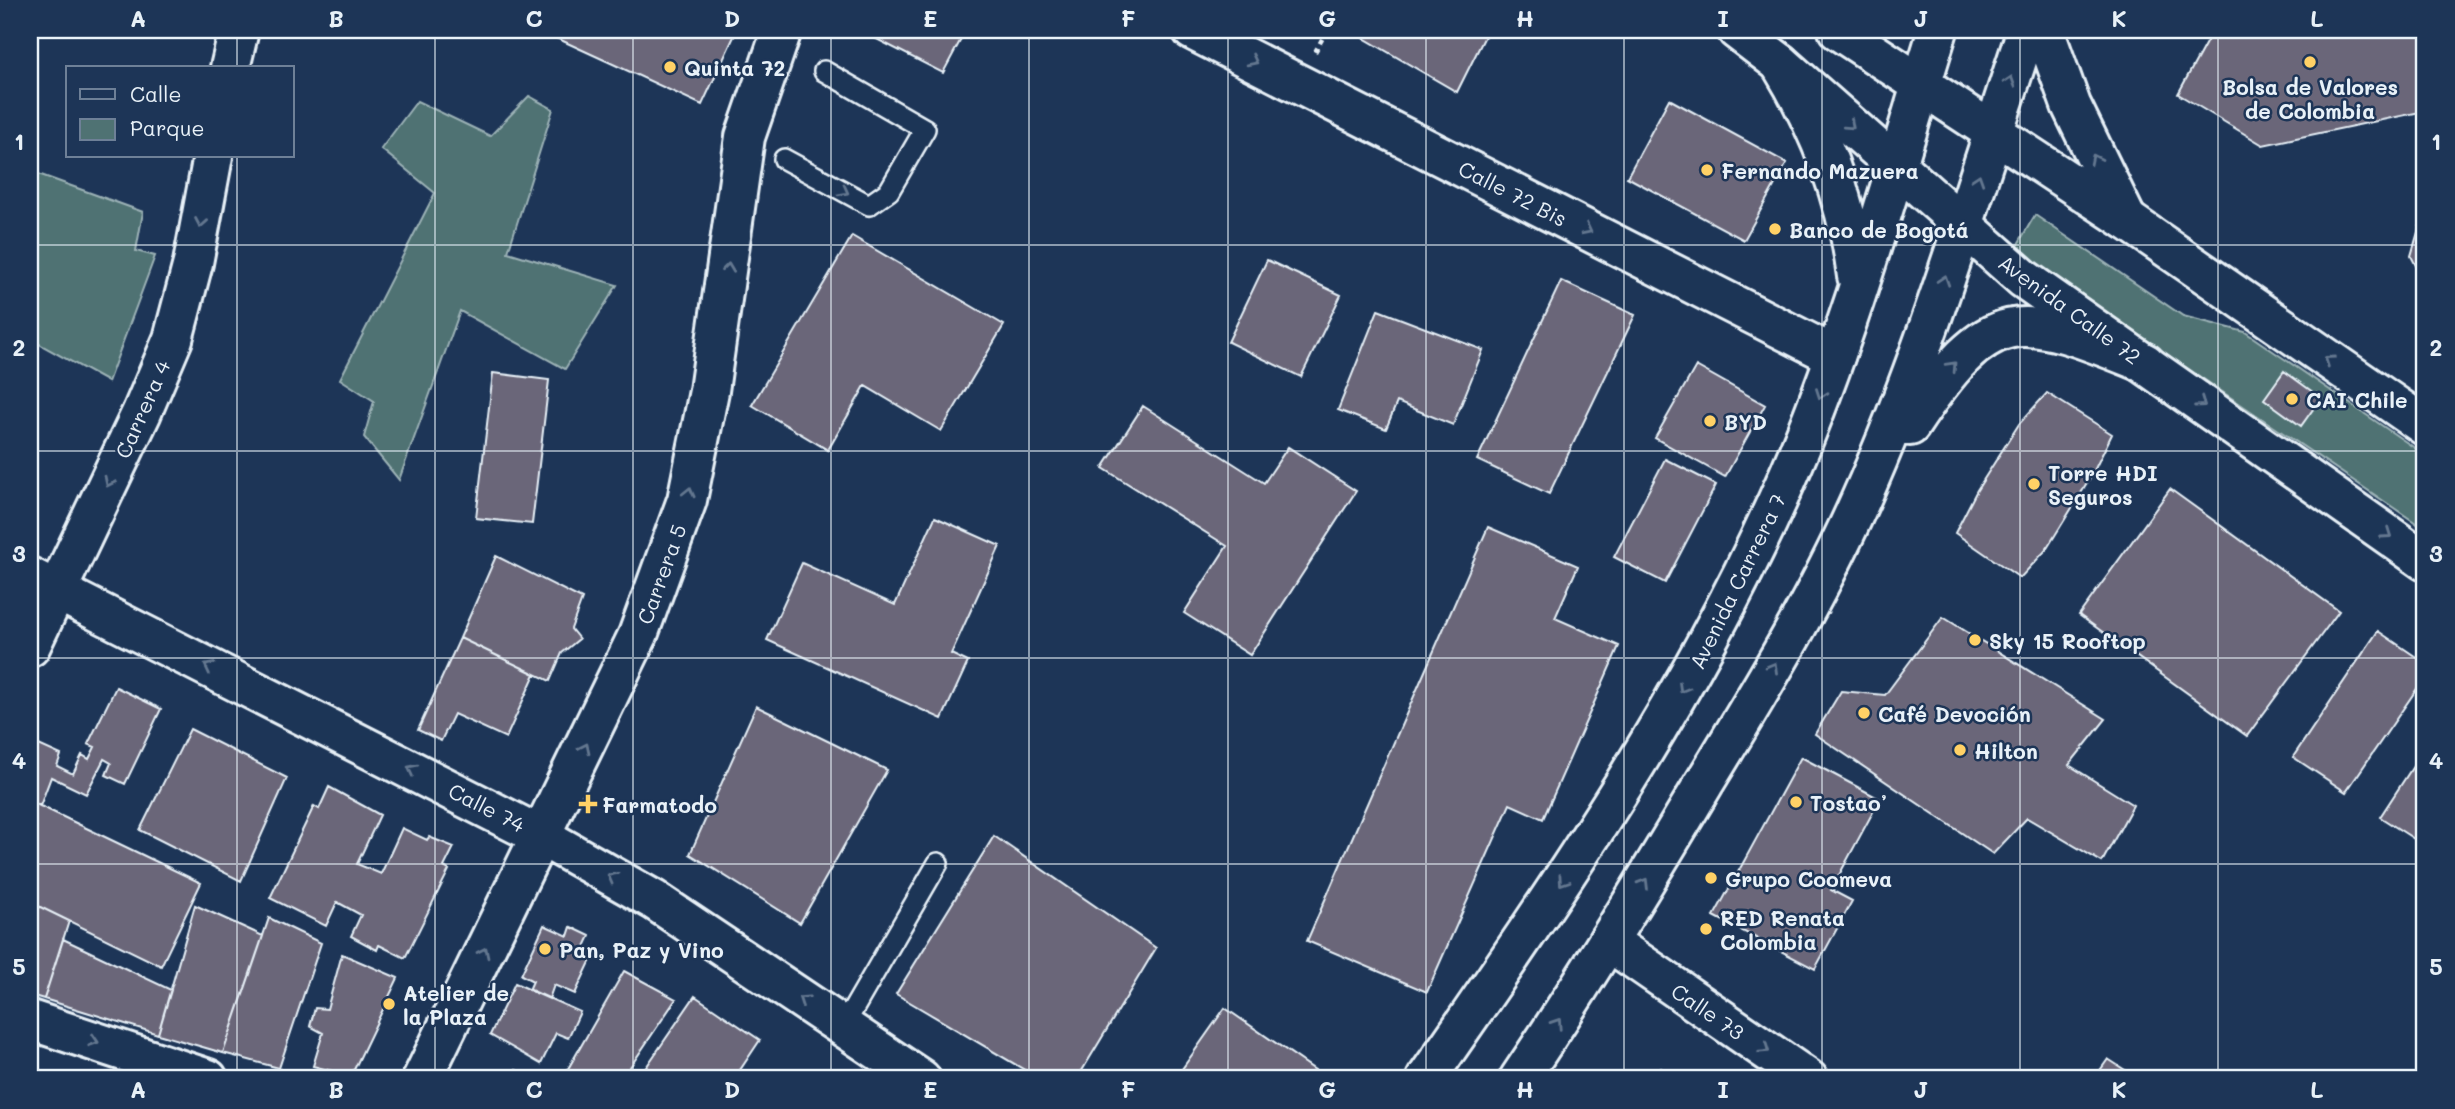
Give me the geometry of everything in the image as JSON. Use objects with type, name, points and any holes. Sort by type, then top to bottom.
[{"type":"main road","points":[[230,66],[239,30]]},
{"type":"main road","name":"Carrera 5","points":[[422,1079],[639,635],[687,500],[709,391],[745,137],[782,30]]},
{"type":"main road","name":"Calle 72 Bis","points":[[1192,30],[1835,356]]},
{"type":"main road","name":"Avenida Calle 72","points":[[1737,30],[1780,63],[2024,279],[2425,561]]},
{"type":"main road","points":[[1838,30],[2127,220],[2425,426]]},
{"type":"main road","name":"Avenida Carrera 7","points":[[1426,1079],[1574,865],[1683,688],[1753,552],[1790,473],[1835,356],[1938,30]]},
{"type":"main road","points":[[1519,1079],[1608,941],[1801,620],[1859,504],[1914,372],[2027,30]]},
{"type":"main road","points":[[2044,30],[2075,115],[2127,220]]},
{"type":"main road","points":[[1780,63],[1801,97],[1834,172],[1853,246],[1858,284]]},
{"type":"main road","name":"Carrera 4","points":[[30,647],[43,583],[142,412],[173,339],[193,263],[213,158]]},
{"type":"main road","points":[[1859,504],[1944,373],[1980,341],[2005,328],[2026,324],[2049,327],[2145,363]]},
{"type":"main road","name":"Calle 74","points":[[43,583],[541,836],[654,900],[921,1079]]},
{"type":"main road","name":"Calle 73","points":[[1608,941],[1808,1079]]},
{"type":"main road","points":[[30,1020],[208,1079]]},
{"type":"lane","points":[[784,159],[869,205],[889,191],[925,129],[824,71]]},
{"type":"lane","points":[[843,1027],[938,863]]},
{"type":"green space","points":[[529,96],[553,109],[508,252],[617,285],[565,369],[460,311],[399,480],[364,437],[374,401],[340,379],[435,193],[381,149],[417,101],[490,136]]},
{"type":"green space","points":[[30,171],[143,212],[136,251],[155,256],[108,382],[30,339]]},
{"type":"green space","points":[[2035,215],[2183,316],[2245,332],[2425,455],[2425,529],[2014,251]]},
{"type":"building","name":"Quinta 72","points":[[539,30],[737,30],[702,105]]},
{"type":"building","points":[[859,30],[966,30],[943,73]]},
{"type":"building","points":[[1350,30],[1488,30],[1457,92]]},
{"type":"building","name":"Bolsa de Valores de Colombia","points":[[2213,30],[2425,30],[2425,111],[2263,145],[2178,94]]},
{"type":"building","name":"Fernando Mazuera","points":[[1669,99],[1787,163],[1744,240],[1627,177]]},
{"type":"building","points":[[2425,208],[2425,283],[2411,256]]},
{"type":"building","points":[[852,236],[1004,325],[941,431],[865,386],[828,450],[752,405]]},
{"type":"building","points":[[1267,260],[1341,295],[1301,377],[1228,342]]},
{"type":"building","points":[[1561,281],[1635,315],[1549,494],[1477,460]]},
{"type":"building","points":[[1378,310],[1483,350],[1453,425],[1397,402],[1386,429],[1338,410]]},
{"type":"building","name":"BYD","points":[[1696,366],[1765,405],[1725,477],[1655,438]]},
{"type":"building","name":"CAI Chile","points":[[2284,371],[2321,398],[2301,426],[2264,399]]},
{"type":"building","points":[[493,373],[549,380],[532,524],[476,518]]},
{"type":"building","name":"Torre HDI Seguros","points":[[2047,393],[2112,434],[2091,477],[2046,550],[2020,578],[1955,533],[1977,490],[2019,424]]},
{"type":"building","points":[[1143,406],[1264,483],[1288,447],[1356,491],[1250,655],[1184,613],[1227,546],[1103,468]]},
{"type":"building","points":[[1665,459],[1716,485],[1665,583],[1614,557]]},
{"type":"building","points":[[2170,489],[2339,611],[2247,736],[2079,615]]},
{"type":"building","points":[[935,517],[1000,546],[951,654],[968,662],[942,719],[767,640],[802,563],[895,605]]},
{"type":"building","points":[[1488,527],[1578,566],[1555,618],[1619,646],[1543,819],[1510,804],[1427,992],[1307,941]]},
{"type":"building","points":[[496,556],[582,599],[571,629],[579,639],[562,653],[550,681],[460,638]]},
{"type":"building","name":"Hilton","points":[[1943,617],[2106,719],[2069,765],[2133,805],[2102,862],[2027,818],[1993,854],[1815,734],[1841,691],[1885,695]]},
{"type":"building","points":[[2378,631],[2425,663],[2425,677],[2346,792],[2293,757]]},
{"type":"building","points":[[460,638],[535,674],[506,738],[454,714],[441,741],[418,730]]},
{"type":"building","points":[[116,687],[161,709],[125,784],[106,775],[111,763],[104,759],[86,794],[51,777],[40,806],[30,801],[30,741],[61,755],[57,766],[73,774],[82,755],[89,759],[95,747],[88,744]]},
{"type":"building","points":[[756,706],[887,770],[800,923],[690,854]]},
{"type":"building","points":[[190,729],[287,778],[241,881],[140,830]]},
{"type":"building","points":[[2425,748],[2425,846],[2380,817]]},
{"type":"building","points":[[1801,757],[1880,799],[1831,890],[1852,901],[1815,969],[1714,916]]},
{"type":"building","points":[[329,787],[380,815],[357,864],[381,874],[402,828],[427,840],[429,837],[454,847],[444,867],[449,870],[405,958],[379,945],[377,950],[351,936],[361,915],[337,902],[326,926],[270,898],[314,806],[319,809]]},
{"type":"building","points":[[30,801],[201,883],[161,966],[30,902]]},
{"type":"building","points":[[994,836],[1156,948],[1077,1079],[1040,1079],[896,994]]},
{"type":"building","points":[[30,902],[69,921],[44,999],[30,995]]},
{"type":"building","points":[[195,905],[263,936],[223,1053],[158,1034]]},
{"type":"building","points":[[269,918],[321,943],[279,1068],[223,1053]]},
{"type":"building","points":[[544,925],[568,936],[571,927],[590,936],[581,955],[591,960],[575,994],[554,985],[549,999],[529,990],[533,981],[521,975]]},
{"type":"building","points":[[63,939],[171,990],[158,1034],[44,999]]},
{"type":"building","points":[[342,954],[398,978],[351,1076],[313,1066],[323,1033],[310,1026],[315,1008],[327,1009]]},
{"type":"building","points":[[624,971],[676,999],[622,1079],[573,1079],[565,1074]]},
{"type":"building","points":[[515,983],[580,1012],[568,1038],[556,1033],[541,1064],[490,1035]]},
{"type":"building","points":[[695,996],[760,1040],[734,1079],[638,1079]]},
{"type":"building","points":[[1225,1008],[1328,1079],[1175,1079]]},
{"type":"building","points":[[2108,1059],[2139,1079],[2094,1079]]},
{"type":"building","points":[[1661,1068],[1677,1079],[1618,1079],[1619,1078]]},
{"type":"building","points":[[516,1070],[533,1079],[511,1079]]},
{"type":"place","name":"Bolsa de Valores de Colombia","points":[[2310,62]]},
{"type":"place","name":"Quinta 72","points":[[670,67]]},
{"type":"place","name":"Fernando Mazuera","points":[[1707,170]]},
{"type":"place","name":"Banco de Bogotá","points":[[1775,229]]},
{"type":"place","name":"CAI Chile","points":[[2292,399]]},
{"type":"place","name":"BYD","points":[[1710,421]]},
{"type":"place","name":"Torre HDI Seguros","points":[[2034,484]]},
{"type":"place","name":"Sky 15 Rooftop","points":[[1975,640]]},
{"type":"place","name":"Café Devoción","points":[[1864,713]]},
{"type":"place","name":"Hilton","points":[[1960,750]]},
{"type":"place","name":"Tostao’","points":[[1796,802]]},
{"type":"place","name":"Farmatodo","points":[[588,804]]},
{"type":"place","name":"Grupo Coomeva","points":[[1711,878]]},
{"type":"place","name":"RED Renata Colombia","points":[[1706,929]]},
{"type":"place","name":"Pan, Paz y Vino","points":[[545,949]]},
{"type":"place","name":"Atelier de la Plaza","points":[[389,1004]]}]
